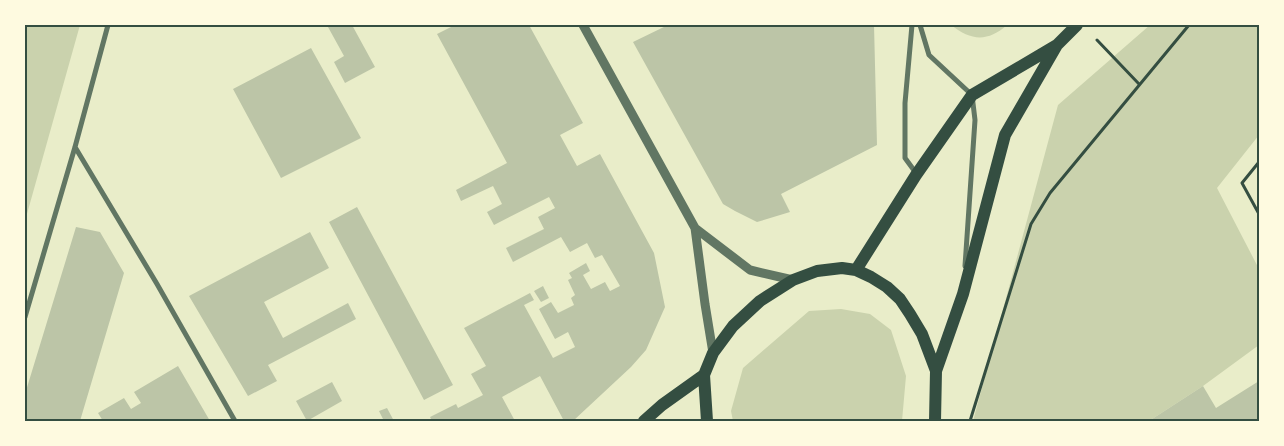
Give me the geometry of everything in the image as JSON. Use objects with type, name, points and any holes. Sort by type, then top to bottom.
[{"type":"main road","points":[[856,270],[916,174],[972,95],[1057,45],[1078,25]]},
{"type":"main road","points":[[935,421],[936,372],[963,294],[1005,135],[1057,45]]},
{"type":"main road","points":[[707,421],[704,375],[713,354],[733,326],[760,301],[793,280],[817,271],[842,268],[856,270],[887,287],[900,299],[922,334],[936,372]]},
{"type":"main road","points":[[644,421],[662,405],[704,375]]},
{"type":"street","points":[[25,317],[75,147],[108,25]]},
{"type":"street","points":[[584,25],[695,228],[713,354]]},
{"type":"street","points":[[912,25],[905,103],[905,158],[916,174]]},
{"type":"street","points":[[920,25],[929,55],[972,95],[974,120],[963,294]]},
{"type":"street","points":[[75,147],[236,421]]},
{"type":"street","points":[[695,228],[750,270],[793,280]]},
{"type":"path","points":[[970,421],[1031,224],[1050,192],[1189,25]]},
{"type":"path","points":[[1096,38],[1140,84]]},
{"type":"path","points":[[1259,162],[1242,183],[1259,214]]},
{"type":"green space","points":[[25,25],[80,25],[25,221]]},
{"type":"green space","points":[[951,25],[1007,25],[1000,31],[986,37],[972,37]]},
{"type":"green space","points":[[1150,25],[1259,25],[1259,135],[1217,188],[1259,269],[1259,345],[1203,386],[1149,421],[973,421],[1058,105]]},
{"type":"green space","points":[[841,309],[870,314],[891,330],[906,376],[902,421],[733,421],[731,411],[743,368],[809,311]]},
{"type":"building","points":[[331,25],[352,25],[375,67],[345,83],[334,62],[344,56],[328,27]]},
{"type":"building","points":[[455,25],[529,25],[583,123],[560,135],[577,166],[600,154],[654,253],[665,307],[646,350],[631,367],[573,421],[564,421],[540,376],[502,397],[515,421],[432,421],[430,417],[456,404],[458,408],[483,395],[471,374],[486,366],[464,328],[530,293],[534,300],[524,305],[553,358],[575,347],[568,332],[555,339],[539,309],[551,302],[558,313],[574,305],[571,298],[575,295],[568,280],[572,278],[569,273],[586,263],[590,271],[583,275],[591,289],[605,282],[610,291],[620,286],[602,255],[595,258],[587,243],[570,252],[561,237],[513,262],[506,248],[544,229],[538,217],[555,208],[549,197],[494,225],[487,212],[502,204],[493,186],[461,201],[456,190],[507,163],[437,34]]},
{"type":"building","points":[[668,25],[874,25],[877,145],[781,194],[790,212],[757,222],[735,211],[723,204],[633,42]]},
{"type":"building","points":[[311,48],[361,138],[281,178],[233,89]]},
{"type":"building","points":[[357,207],[453,385],[424,400],[329,222]]},
{"type":"building","points":[[76,227],[100,232],[124,273],[80,421],[25,421],[25,394]]},
{"type":"building","points":[[310,232],[329,268],[264,302],[283,338],[348,303],[356,319],[268,365],[277,381],[248,396],[189,296]]},
{"type":"building","points":[[543,286],[549,298],[541,302],[534,291]]},
{"type":"building","points":[[178,366],[210,421],[103,421],[98,413],[124,398],[131,409],[141,403],[134,392]]},
{"type":"building","points":[[1259,381],[1259,421],[1149,421],[1203,386],[1216,408]]},
{"type":"building","points":[[332,382],[342,401],[307,421],[296,401]]},
{"type":"building","points":[[387,408],[394,421],[384,421],[379,411]]}]
